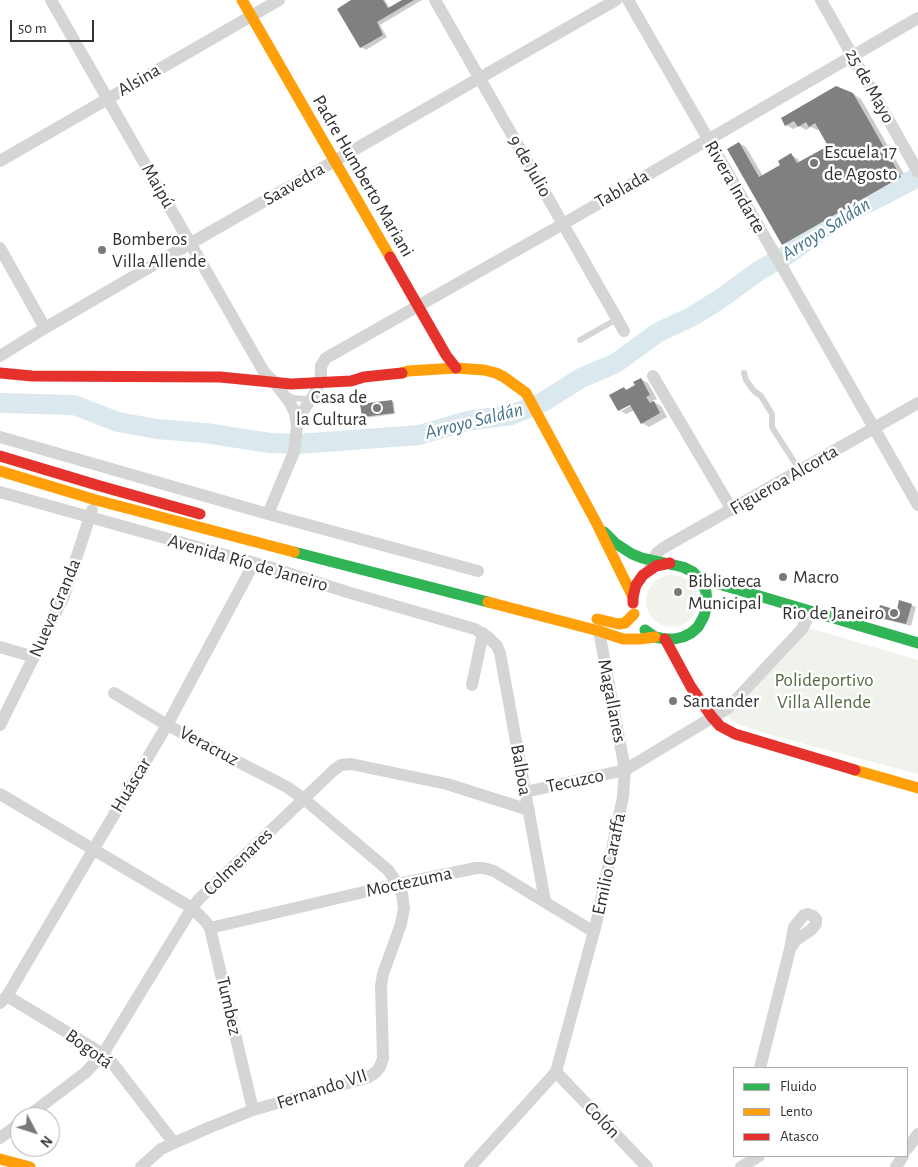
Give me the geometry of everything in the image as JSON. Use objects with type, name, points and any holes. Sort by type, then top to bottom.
[{"type":"main road","name":"Padre Humberto Mariani","points":[[242,0],[417,306],[446,355],[456,368]]},
{"type":"main road","points":[[220,377],[279,388],[351,373],[364,377],[398,374],[408,371],[456,368],[496,373],[522,390],[540,419],[597,524],[633,597]]},
{"type":"main road","points":[[0,373],[32,376],[220,377],[264,372],[290,373],[320,378]]},
{"type":"main road","points":[[279,388],[290,373]]},
{"type":"main road","points":[[398,374],[408,379],[450,380]]},
{"type":"main road","points":[[472,380],[522,390]]},
{"type":"main road","points":[[0,456],[210,517]]},
{"type":"main road","points":[[0,470],[96,500],[599,631],[623,639],[674,639],[691,633],[698,627],[704,616],[707,604],[706,592],[701,581],[693,572],[670,563],[642,558],[632,554],[616,543],[597,524]]},
{"type":"main road","points":[[670,563],[656,566],[644,575],[636,585],[633,597],[634,614],[646,631],[660,638],[691,687],[720,726],[735,734],[918,788]]},
{"type":"main road","points":[[397,567],[615,624],[625,623],[634,614]]},
{"type":"main road","points":[[701,581],[712,582],[918,644]]},
{"type":"main road","points":[[0,1159],[30,1167]]},
{"type":"street","name":"Maipú","points":[[51,0],[264,372],[290,403],[295,413],[297,427]]},
{"type":"street","name":"Alsina","points":[[0,161],[279,0]]},
{"type":"street","name":"9 de Julio","points":[[435,0],[624,332]]},
{"type":"street","name":"Saavedra","points":[[0,356],[45,328],[616,0]]},
{"type":"street","name":"Rivera Indarte","points":[[628,0],[918,505]]},
{"type":"street","name":"25 de Mayo","points":[[822,0],[918,172]]},
{"type":"street","name":"Tablada","points":[[320,378],[321,366],[326,358],[918,18]]},
{"type":"street","points":[[0,248],[45,328]]},
{"type":"street","points":[[653,376],[732,510]]},
{"type":"street","points":[[268,514],[294,452],[297,427],[303,411],[317,390],[320,378]]},
{"type":"street","name":"Figueroa Alcorta","points":[[652,560],[663,548],[918,403]]},
{"type":"street","points":[[0,437],[268,514],[478,571]]},
{"type":"street","name":"Nueva Granda","points":[[0,725],[64,596],[74,569],[88,517],[100,486]]},
{"type":"street","name":"Avenida Río de Janeiro","points":[[0,492],[254,563],[475,629],[488,637]]},
{"type":"street","points":[[644,575],[652,560]]},
{"type":"street","name":"Huáscar","points":[[4,999],[167,725],[254,563]]},
{"type":"street","points":[[625,770],[728,708],[802,629],[811,612]]},
{"type":"street","name":"Magallanes","points":[[599,631],[625,770]]},
{"type":"street","points":[[472,685],[488,637]]},
{"type":"street","name":"Balboa","points":[[488,637],[497,646],[500,653],[545,901]]},
{"type":"street","points":[[0,647],[34,657]]},
{"type":"street","name":"Veracruz","points":[[114,693],[167,725],[287,787],[304,799]]},
{"type":"street","name":"Colmenares","points":[[40,1107],[85,1073],[102,1054],[192,908],[206,892],[341,764],[347,763],[447,784],[529,810]]},
{"type":"street","name":"Tecuzco","points":[[525,792],[625,770]]},
{"type":"street","name":"Emilio Caraffa","points":[[470,1167],[556,1072],[594,932],[623,797],[625,770]]},
{"type":"street","points":[[0,794],[192,908]]},
{"type":"street","name":"Fernando VII","points":[[141,1167],[162,1149],[208,1128],[253,1110],[368,1077],[380,1067],[382,1058],[381,986],[383,974],[403,915],[402,894],[398,884],[388,870],[304,799]]},
{"type":"street","name":"Moctezuma","points":[[210,928],[398,884],[484,868],[494,870],[594,932]]},
{"type":"street","name":"Tumbez","points":[[192,908],[210,928],[253,1110]]},
{"type":"street","points":[[760,1067],[790,949]]},
{"type":"street","name":"Bogotá","points":[[4,999],[110,1060],[174,1143]]},
{"type":"street","name":"Colón","points":[[556,1072],[647,1167]]},
{"type":"street","points":[[908,1148],[918,1132]]},
{"type":"street","points":[[741,1167],[756,1157]]},
{"type":"lane","points":[[580,340],[617,318]]},
{"type":"lane","points":[[744,373],[746,380],[754,391],[761,396],[772,414],[772,427],[800,471]]},
{"type":"lane","points":[[279,388],[289,397],[311,400]]},
{"type":"green space","points":[[667,575],[677,575],[691,582],[698,596],[698,606],[691,620],[677,627],[667,627],[657,623],[650,616],[646,606],[646,596],[650,586],[657,579]]},
{"type":"green space","name":"Polideportivo Villa Allende","points":[[806,627],[918,660],[918,774],[771,735],[737,724],[725,714]]},
{"type":"building","points":[[351,0],[383,0],[388,8],[402,0],[414,0],[377,22],[383,35],[360,48],[337,9]]},
{"type":"building","name":"Escuela 17 de Agosto","points":[[836,86],[853,93],[901,177],[782,245],[727,149],[739,142],[759,177],[780,165],[778,161],[791,153],[797,163],[828,146],[815,123],[809,127],[806,122],[798,127],[794,121],[785,126],[781,118]]},
{"type":"building","points":[[641,378],[650,395],[646,397],[650,403],[654,401],[660,413],[641,424],[630,405],[618,411],[609,395],[624,387],[626,390],[635,385],[633,382]]},
{"type":"building","name":"Casa de la Cultura","points":[[392,400],[394,413],[362,417],[360,404]]},
{"type":"building","name":"Rio de Janeiro","points":[[899,600],[912,604],[906,624],[877,617],[880,605],[897,610]]},
{"type":"waterway","name":"Arroyo Saldán","points":[[0,403],[74,405],[118,422],[157,429],[205,433],[270,443],[298,444],[419,435],[467,421],[511,415],[543,402],[581,378],[616,363],[657,333],[693,316],[720,299],[760,270],[784,257],[842,215],[918,177]]},
{"type":"traffic: fast","points":[[604,532],[615,543],[632,554],[683,567],[693,572],[701,581],[706,592],[707,604],[704,616],[698,627],[691,633],[683,637],[665,639],[655,637],[645,630]]},
{"type":"traffic: fast","points":[[294,552],[488,602]]},
{"type":"traffic: fast","points":[[701,581],[712,582],[918,643]]},
{"type":"traffic: slow","points":[[242,0],[390,257]]},
{"type":"traffic: slow","points":[[402,373],[456,368],[484,370],[504,377],[526,393],[597,524],[633,597]]},
{"type":"traffic: slow","points":[[0,471],[96,500],[294,552]]},
{"type":"traffic: slow","points":[[488,602],[623,639],[655,637]]},
{"type":"traffic: slow","points":[[597,619],[619,624],[625,623],[634,614]]},
{"type":"traffic: slow","points":[[855,770],[918,788]]},
{"type":"traffic: slow","points":[[0,1159],[30,1167]]},
{"type":"traffic: jam","points":[[390,257],[446,355],[456,368]]},
{"type":"traffic: jam","points":[[0,373],[32,376],[220,377],[291,384],[351,381],[364,377],[402,373]]},
{"type":"traffic: jam","points":[[0,456],[200,514]]},
{"type":"traffic: jam","points":[[633,603],[636,585],[643,575],[656,566],[670,563]]},
{"type":"traffic: jam","points":[[665,639],[691,687],[720,726],[735,734],[855,770]]},
{"type":"place","name":"Escuela 17 de Agosto","points":[[814,163]]},
{"type":"place","name":"Bomberos Villa Allende","points":[[102,250]]},
{"type":"place","name":"Casa de la Cultura","points":[[377,408]]},
{"type":"place","name":"Macro","points":[[783,577]]},
{"type":"place","name":"Biblioteca Municipal","points":[[678,592]]},
{"type":"place","name":"Rio de Janeiro","points":[[894,613]]},
{"type":"place","name":"Santander","points":[[673,701]]}]
